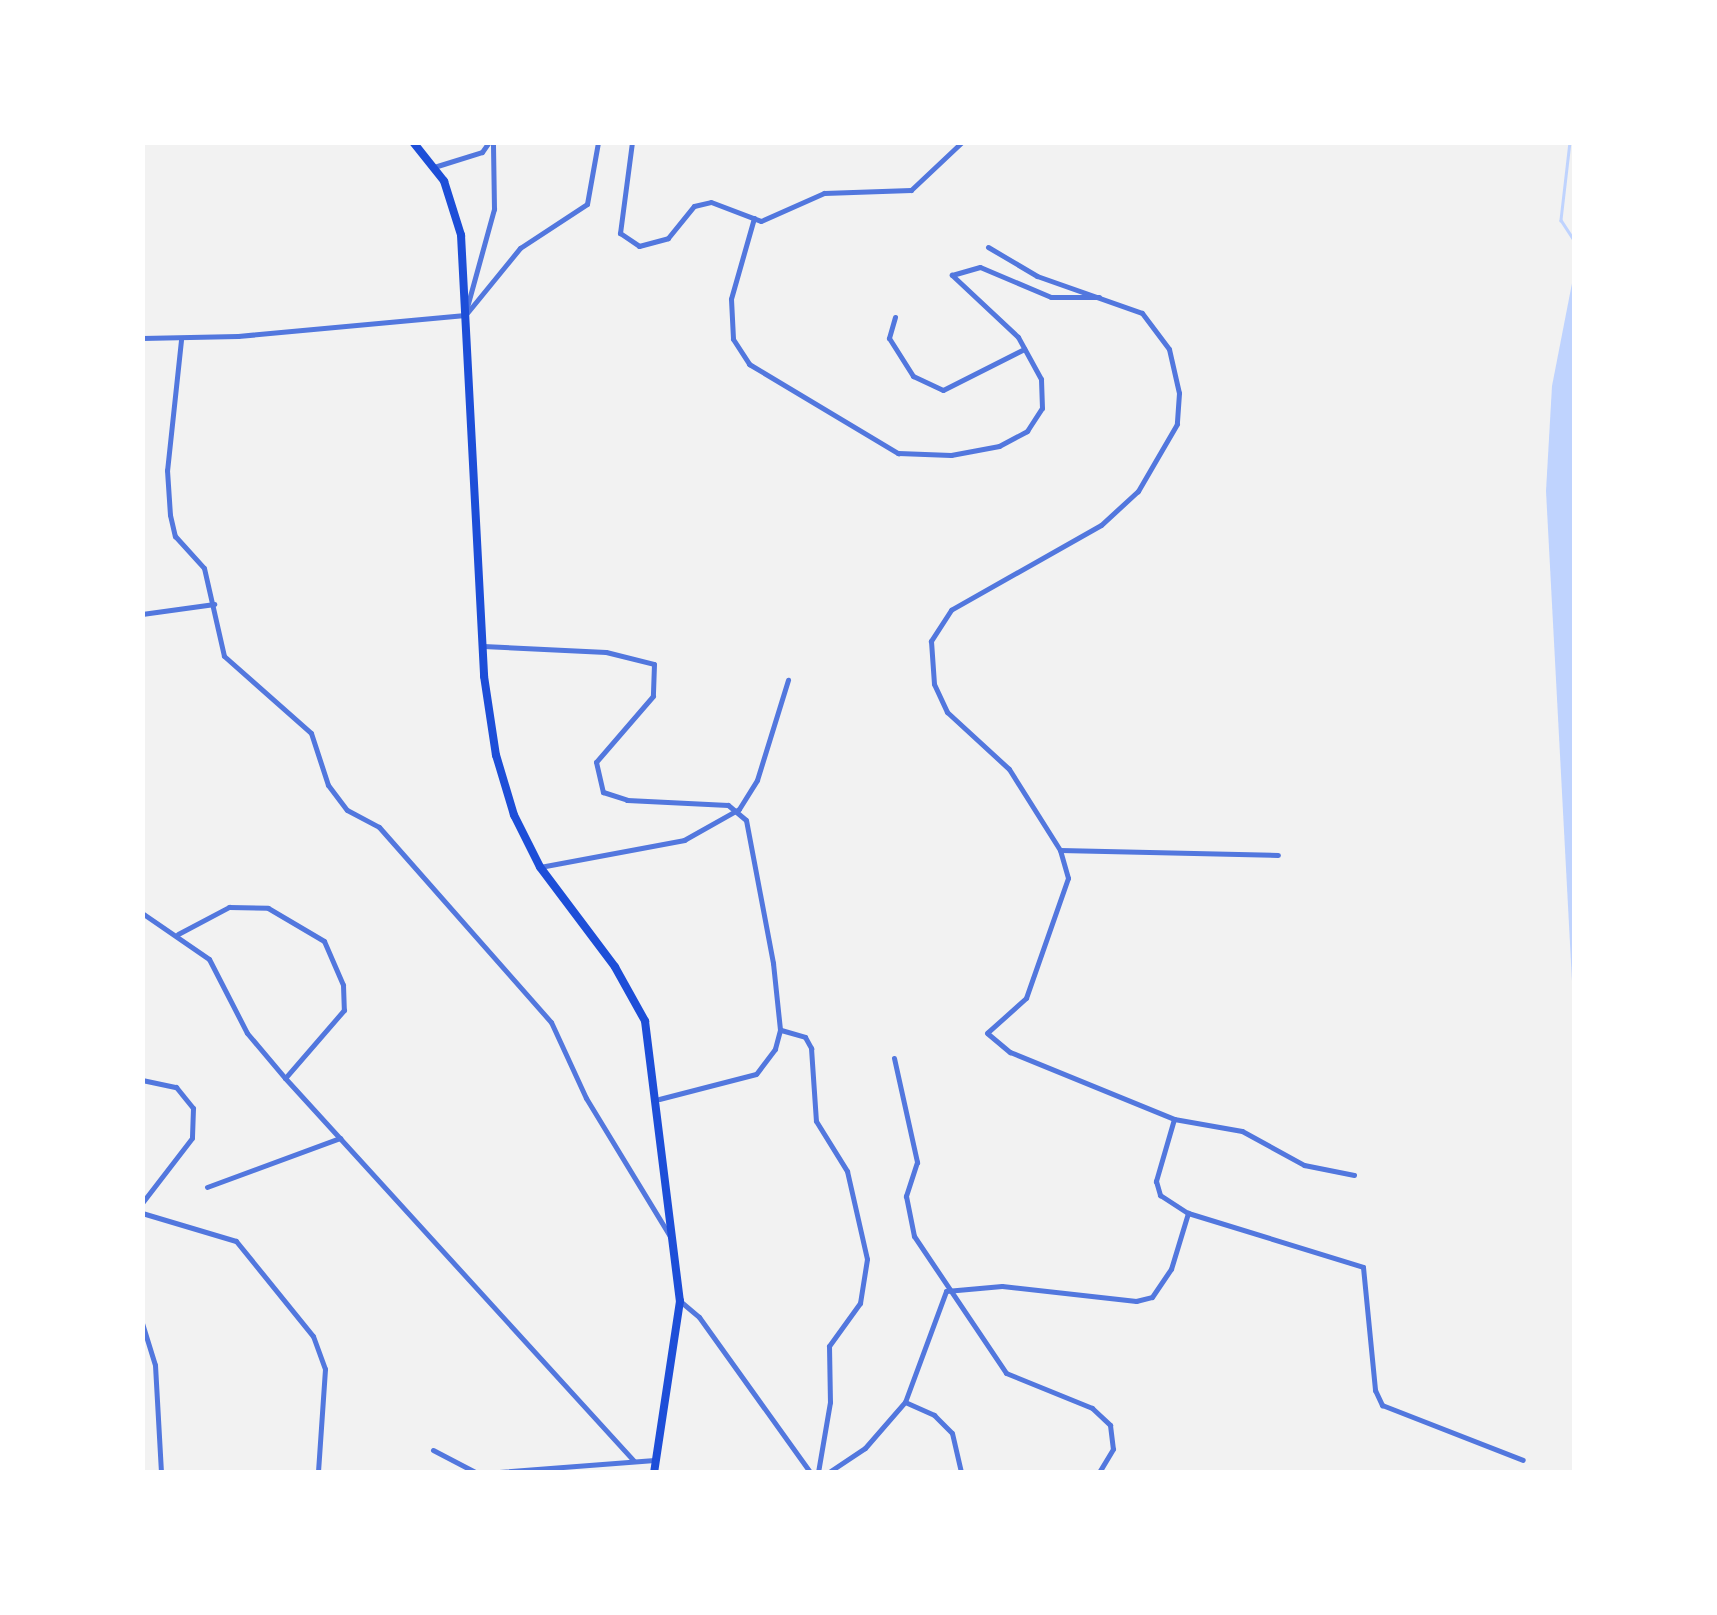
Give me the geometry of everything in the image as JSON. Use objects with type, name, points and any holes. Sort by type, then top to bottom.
[{"type":"main road","points":[[413,142],[434,167],[461,236],[483,646],[496,755],[514,815],[540,868],[638,1002],[659,1098],[680,1301],[654,1472]]},
{"type":"street","points":[[434,167],[482,152],[491,142]]},
{"type":"street","points":[[465,315],[494,209],[491,142]]},
{"type":"street","points":[[142,338],[181,340],[465,315],[520,248],[587,204],[598,142]]},
{"type":"street","points":[[632,142],[620,220],[626,243],[653,246],[694,206],[711,202],[761,221],[824,193],[911,190],[962,142]]},
{"type":"street","points":[[754,218],[731,299],[733,339],[749,364],[898,453],[951,455],[999,446],[1027,432],[1042,408],[1040,379],[1024,349],[952,276],[980,267],[1051,297],[1103,297]]},
{"type":"street","points":[[988,246],[1037,276],[1142,313],[1162,336],[1176,367],[1177,424],[1138,491],[1101,526],[951,610],[928,653],[947,712],[1010,769],[1060,850],[1067,894],[1026,998],[987,1033],[1010,1052],[1174,1119],[1242,1131],[1304,1165],[1354,1174]]},
{"type":"street","points":[[894,317],[889,338],[913,376],[943,390],[1024,349]]},
{"type":"street","points":[[181,340],[167,470],[170,515],[175,536],[204,568],[224,656],[311,733],[328,785],[347,810],[379,827],[551,1022],[586,1098],[676,1245]]},
{"type":"street","points":[[142,614],[214,604]]},
{"type":"street","points":[[483,646],[606,652],[654,664],[652,696],[596,762],[604,792],[627,800],[739,808]]},
{"type":"street","points":[[540,868],[684,840],[739,808],[758,780],[788,680]]},
{"type":"street","points":[[659,1098],[756,1074],[771,1058],[780,1030],[769,931],[739,808]]},
{"type":"street","points":[[1060,850],[1278,855]]},
{"type":"street","points":[[178,934],[210,912],[268,908],[324,941],[343,985],[344,1010],[284,1078]]},
{"type":"street","points":[[142,913],[178,934],[209,959],[247,1033],[284,1078],[634,1460]]},
{"type":"street","points":[[780,1030],[793,1030],[811,1048],[816,1121],[848,1170],[866,1259],[860,1304],[829,1346],[830,1402],[818,1472]]},
{"type":"street","points":[[894,1058],[917,1162],[905,1216],[946,1292],[1006,1373],[1092,1408],[1110,1425],[1112,1450],[1099,1472]]},
{"type":"street","points":[[142,1080],[176,1087],[193,1108],[192,1138],[142,1203]]},
{"type":"street","points":[[1174,1119],[1155,1190],[1188,1213],[1363,1267],[1375,1390],[1382,1404],[1523,1460]]},
{"type":"street","points":[[207,1188],[341,1138]]},
{"type":"street","points":[[142,1213],[236,1241],[313,1336],[325,1369],[318,1472]]},
{"type":"street","points":[[946,1292],[1002,1286],[1136,1302],[1152,1297],[1171,1269],[1188,1213]]},
{"type":"street","points":[[829,1472],[864,1448],[905,1402],[946,1292]]},
{"type":"street","points":[[680,1301],[699,1317],[810,1472]]},
{"type":"street","points":[[142,1323],[155,1365],[160,1472]]},
{"type":"street","points":[[905,1402],[934,1415],[952,1433],[961,1472]]},
{"type":"street","points":[[433,1450],[475,1472]]},
{"type":"street","points":[[499,1472],[656,1460]]},
{"type":"water","points":[[1574,273],[1574,1019],[1546,491],[1552,386]]},
{"type":"waterway","points":[[1570,142],[1561,220],[1574,240]]}]
